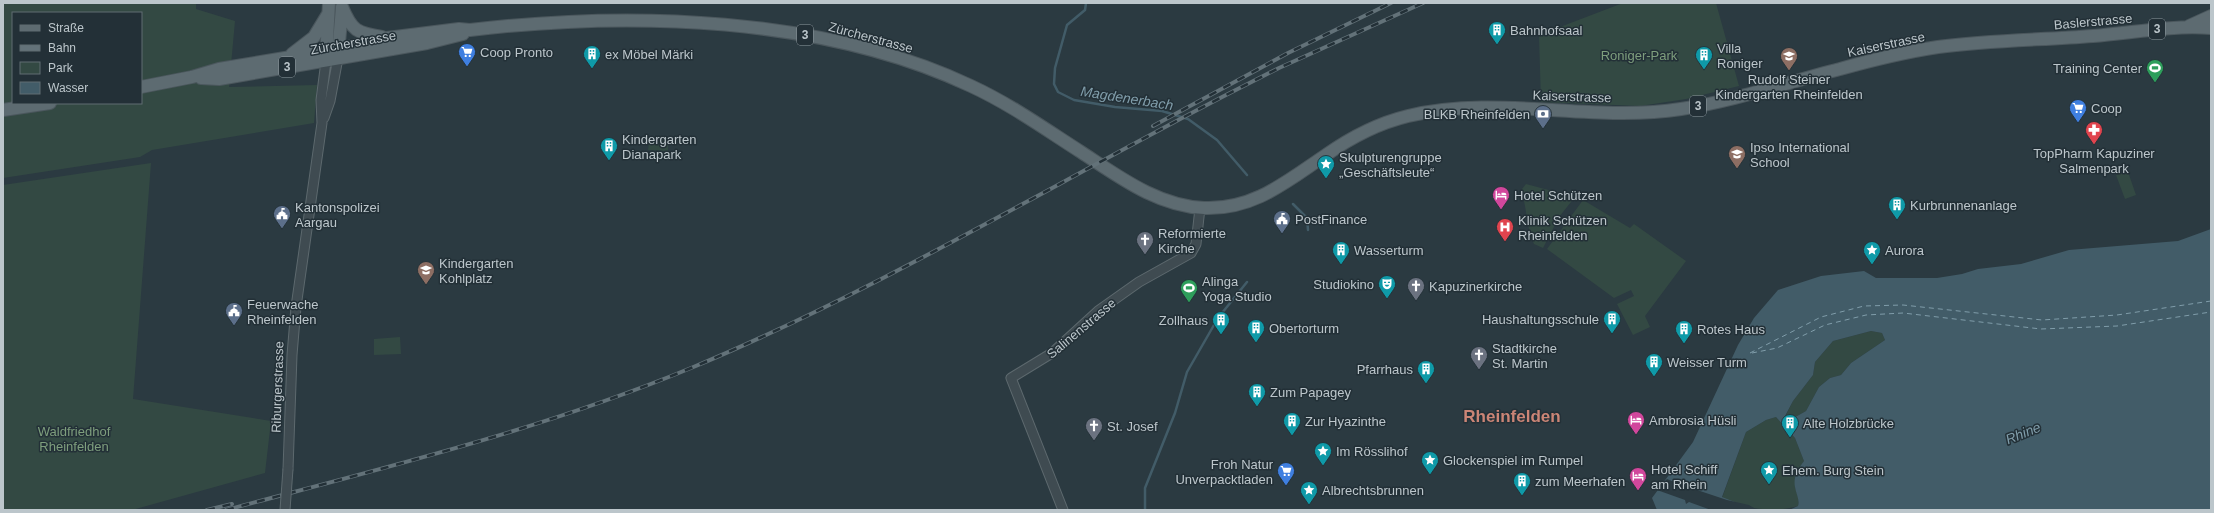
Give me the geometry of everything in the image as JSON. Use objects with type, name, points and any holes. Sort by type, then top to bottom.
[{"type":"main road","name":"Riburgerstrasse","points":[[342,5],[351,26],[356,31],[387,38]]},
{"type":"main road","name":"Riburgerstrasse","points":[[333,55],[342,5]]},
{"type":"main road","name":"Riburgerstrasse","points":[[328,9],[333,55]]},
{"type":"main road","points":[[287,57],[305,46],[314,37],[328,9]]},
{"type":"main road","name":"Baslerstrasse","points":[[2188,26],[2211,16]]},
{"type":"main road","name":"Zürcherstrasse","points":[[142,87],[192,77],[219,69],[287,57],[333,55],[387,38],[452,29],[470,30],[578,21],[653,21],[760,29],[842,42],[893,56],[969,85],[1028,118],[1138,188]]},
{"type":"main road","name":"Baslerstrasse","points":[[2025,40],[2188,26],[2211,28]]},
{"type":"main road","name":"Zürcherstrasse","points":[[192,77],[219,79],[333,55],[427,43],[461,35],[470,30]]},
{"type":"main road","name":"Kaiserstrasse","points":[[1138,188],[1166,200],[1200,208],[1223,208],[1260,198],[1283,185],[1336,148],[1367,132],[1408,116],[1470,108],[1636,113],[1678,110],[1705,105],[1841,68],[1923,50],[2025,40]]},
{"type":"main road","points":[[3,110],[43,104]]},
{"type":"street","name":"Riburgerstrasse","points":[[286,510],[296,307],[322,123],[330,101],[333,55]]},
{"type":"street","name":"Salinenstrasse","points":[[1063,510],[1011,378],[1052,354],[1098,311],[1134,285],[1191,253],[1196,244],[1200,208]]},
{"type":"green space","points":[[3,3],[196,3],[196,9],[235,21],[229,87],[317,85],[314,123],[152,150],[140,157],[3,178]]},
{"type":"green space","name":"Roniger-Park","points":[[1623,3],[1716,3],[1739,86],[1686,99],[1640,106],[1541,102],[1539,35]]},
{"type":"green space","points":[[650,136],[668,139],[668,151],[648,150]]},
{"type":"green space","name":"Waldfriedhof Rheinfelden","points":[[151,163],[133,399],[271,421],[265,473],[132,510],[3,510],[3,185]]},
{"type":"green space","points":[[2128,172],[2136,195],[2125,199],[2116,175]]},
{"type":"green space","points":[[1526,184],[1571,196],[1571,202],[1559,217],[1543,248],[1534,244],[1530,235],[1522,189]]},
{"type":"green space","points":[[1583,200],[1630,228],[1634,224],[1686,261],[1645,316],[1650,327],[1633,335],[1617,304],[1634,296],[1631,290],[1614,298],[1547,249]]},
{"type":"green space","points":[[1871,331],[1882,333],[1885,340],[1851,363],[1841,375],[1830,378],[1819,387],[1806,411],[1790,420],[1784,419],[1793,401],[1813,375],[1815,362],[1833,341]]},
{"type":"green space","points":[[400,337],[401,354],[374,355],[374,339]]},
{"type":"green space","points":[[1776,417],[1795,438],[1804,461],[1796,478],[1796,489],[1799,500],[1798,506],[1779,509],[1760,509],[1740,505],[1722,498],[1746,432],[1766,420]]},
{"type":"water","name":"Rhine","points":[[2211,229],[2211,510],[1789,510],[1798,506],[1799,501],[1795,487],[1795,476],[1804,461],[1795,438],[1776,417],[1766,420],[1746,432],[1722,497],[1755,510],[1657,510],[1652,498],[1693,442],[1738,345],[1754,318],[1778,290],[1821,276],[1864,271],[1876,278],[1937,278],[1962,274],[1978,269],[2021,264],[2069,250],[2178,241]],"holes":[[[1871,331],[1882,333],[1885,340],[1851,363],[1841,375],[1830,378],[1819,387],[1806,411],[1790,420],[1784,418],[1793,401],[1813,375],[1815,362],[1833,341]]]},
{"type":"pier","points":[[1667,479],[1689,488],[1692,485],[1694,489],[1727,500],[1749,505],[1757,510],[1711,510],[1689,502],[1686,504],[1685,500],[1657,490]]},
{"type":"waterway","name":"Magdenerbach","points":[[1086,3],[1085,10],[1067,25],[1055,68],[1054,84],[1058,92],[1074,100],[1115,107],[1162,111],[1188,119],[1217,140],[1247,175]]},
{"type":"waterway","name":"Magdenerbach","points":[[1293,204],[1307,218],[1308,230]]},
{"type":"waterway","name":"Magdenerbach","points":[[1145,510],[1145,488],[1175,413],[1187,372],[1218,318],[1247,282]]},
{"type":"ferry route","points":[[1750,353],[1821,317],[1864,306],[1903,305],[2042,320],[2117,315],[2211,301]]},
{"type":"ferry route","points":[[1752,353],[1777,348],[1825,325],[1866,315],[1903,313],[2041,329],[2117,326],[2211,312]]},
{"type":"railway","points":[[1153,126],[1288,53],[1391,3]]},
{"type":"railway","points":[[226,510],[403,463],[519,429],[634,390],[691,368],[760,338],[895,272],[1159,130],[1279,68],[1423,3]]},
{"type":"railway","points":[[207,510],[232,504]]},
{"type":"place","name":"Bahnhofsaal","points":[[1497,45]]},
{"type":"place","name":"Coop Pronto","points":[[467,67]]},
{"type":"place","name":"ex Möbel Märki","points":[[592,69]]},
{"type":"place","name":"Villa Roniger","points":[[1704,70]]},
{"type":"place","name":"Rudolf Steiner Kindergarten Rheinfelden","points":[[1789,71]]},
{"type":"place","name":"Training Center","points":[[2155,83]]},
{"type":"place","name":"Coop","points":[[2078,123]]},
{"type":"place","name":"BLKB Rheinfelden","points":[[1543,129]]},
{"type":"place","name":"TopPharm Kapuziner Salmenpark","points":[[2094,145]]},
{"type":"place","name":"Kindergarten Dianapark","points":[[609,161]]},
{"type":"place","name":"Ipso International School","points":[[1737,169]]},
{"type":"place","name":"Skulpturengruppe „Geschäftsleute“","points":[[1326,179]]},
{"type":"place","name":"Hotel Schützen","points":[[1501,210]]},
{"type":"place","name":"Kurbrunnenanlage","points":[[1897,220]]},
{"type":"place","name":"Kantonspolizei Aargau","points":[[282,229]]},
{"type":"place","name":"PostFinance","points":[[1282,234]]},
{"type":"place","name":"Klinik Schützen Rheinfelden","points":[[1505,242]]},
{"type":"place","name":"Reformierte Kirche","points":[[1145,255]]},
{"type":"place","name":"Wasserturm","points":[[1341,265]]},
{"type":"place","name":"Aurora","points":[[1872,265]]},
{"type":"place","name":"Kindergarten Kohlplatz","points":[[426,285]]},
{"type":"place","name":"Studiokino","points":[[1387,299]]},
{"type":"place","name":"Kapuzinerkirche","points":[[1416,301]]},
{"type":"place","name":"Alinga Yoga Studio","points":[[1189,303]]},
{"type":"place","name":"Feuerwache Rheinfelden","points":[[234,326]]},
{"type":"place","name":"Haushaltungsschule","points":[[1612,334]]},
{"type":"place","name":"Zollhaus","points":[[1221,335]]},
{"type":"place","name":"Obertorturm","points":[[1256,343]]},
{"type":"place","name":"Rotes Haus","points":[[1684,344]]},
{"type":"place","name":"Stadtkirche St. Martin","points":[[1479,370]]},
{"type":"place","name":"Weisser Turm","points":[[1654,377]]},
{"type":"place","name":"Pfarrhaus","points":[[1426,384]]},
{"type":"place","name":"Zum Papagey","points":[[1257,407]]},
{"type":"place","name":"Ambrosia Hüsli","points":[[1636,435]]},
{"type":"place","name":"Zur Hyazinthe","points":[[1292,436]]},
{"type":"place","name":"Alte Holzbrücke","points":[[1790,438]]},
{"type":"place","name":"St. Josef","points":[[1094,441]]},
{"type":"place","name":"Im Rösslihof","points":[[1323,466]]},
{"type":"place","name":"Glockenspiel im Rumpel","points":[[1430,475]]},
{"type":"place","name":"Ehem. Burg Stein","points":[[1769,485]]},
{"type":"place","name":"Froh Natur Unverpacktladen","points":[[1286,486]]},
{"type":"place","name":"Hotel Schiff am Rhein","points":[[1638,491]]},
{"type":"place","name":"zum Meerhafen","points":[[1522,496]]},
{"type":"place","name":"Albrechtsbrunnen","points":[[1309,505]]},
{"type":"district","name":"Rheinfelden","points":[[1512,416]]}]
